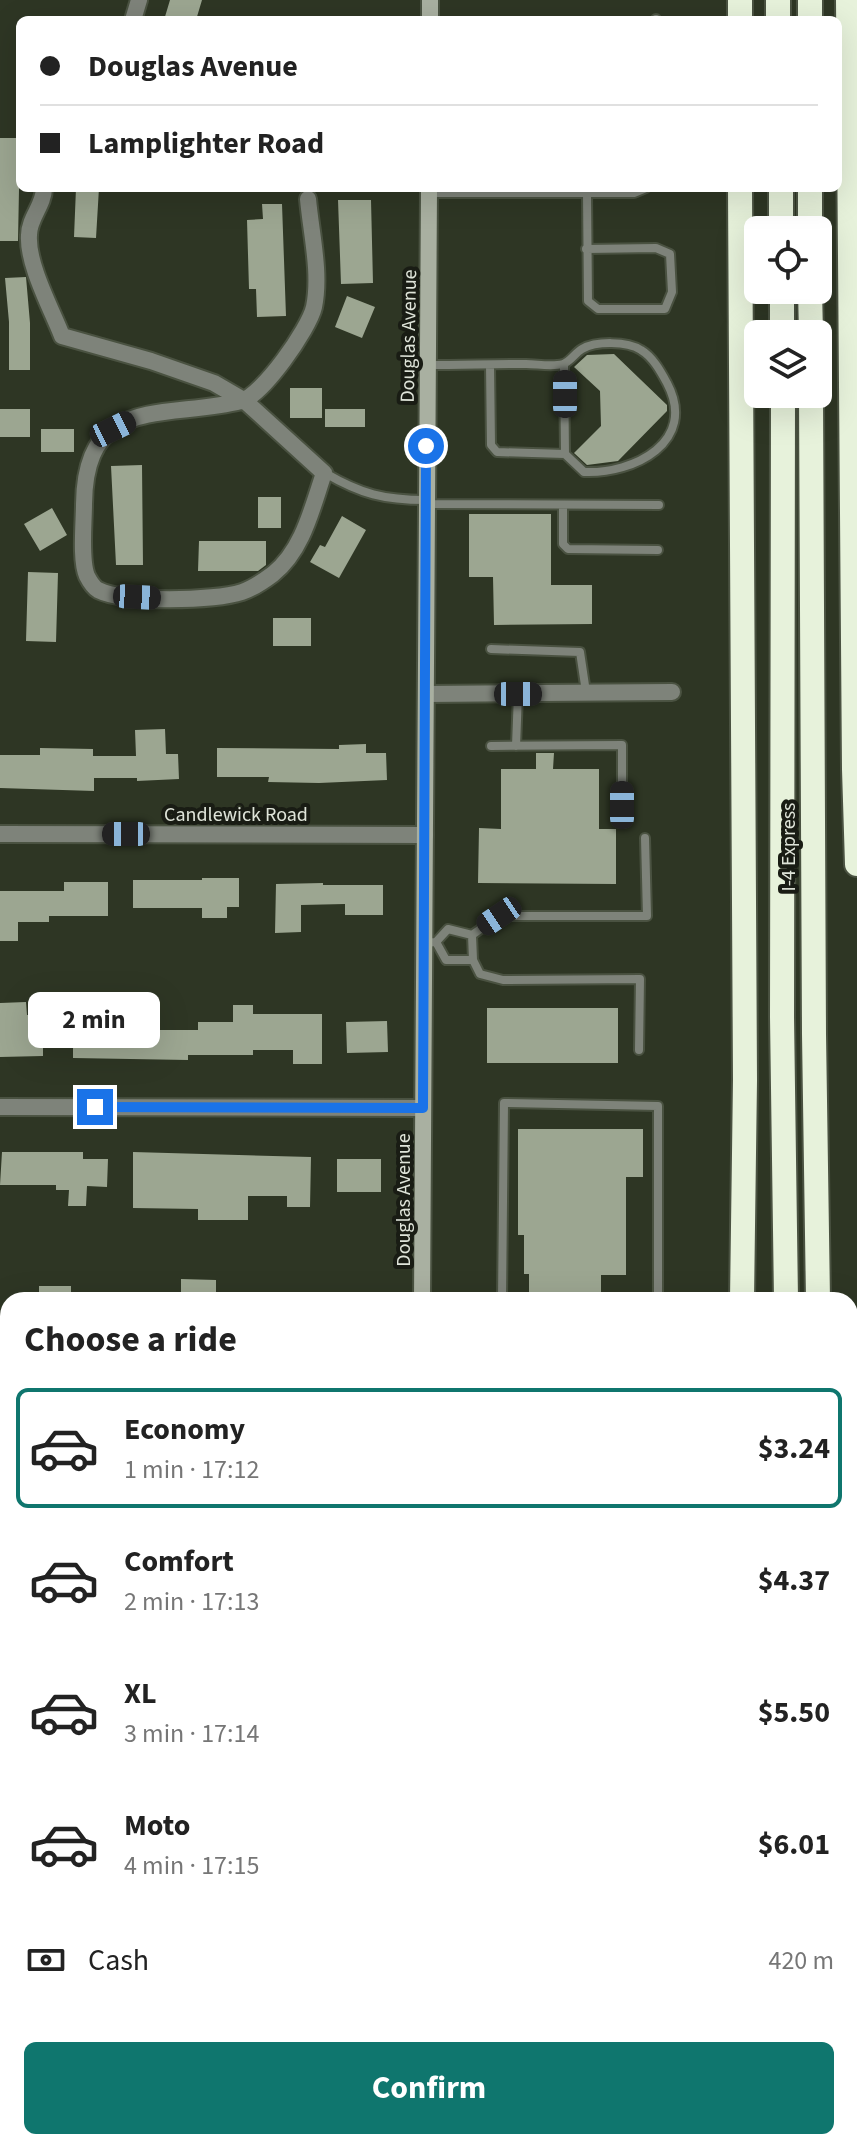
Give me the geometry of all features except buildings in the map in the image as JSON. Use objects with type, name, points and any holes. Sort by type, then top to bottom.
[{"type":"highway","points":[[848,0],[853,753],[857,864]]},
{"type":"highway","points":[[740,192],[745,1080],[742,1292]]},
{"type":"highway","points":[[781,192],[781,216]]},
{"type":"highway","points":[[810,192],[810,216]]},
{"type":"highway","name":"I-4 Express","points":[[783,408],[782,1017],[786,1292]]},
{"type":"highway","name":"I-4 Express","points":[[811,408],[818,1292]]},
{"type":"main road","name":"Douglas Avenue","points":[[422,1292],[423,1108],[430,942],[425,835],[429,192]]},
{"type":"street","points":[[44,192],[28,232],[31,261],[62,336],[214,383],[245,401],[324,473],[299,542],[274,573],[243,592],[182,599],[115,595],[95,589],[86,574],[84,543],[84,477],[92,451],[113,429],[147,412],[245,401],[276,370],[304,334],[314,307],[316,275],[308,199]]},
{"type":"street","points":[[427,694],[672,692]]},
{"type":"street","name":"Candlewick Road","points":[[0,834],[425,835]]},
{"type":"street","points":[[0,1107],[423,1108]]},
{"type":"lane","points":[[508,192],[636,192]]},
{"type":"lane","points":[[586,249],[656,248],[670,254],[672,292],[665,309],[598,309],[588,301],[586,249],[587,193]]},
{"type":"lane","points":[[427,365],[564,364],[586,347],[622,344],[641,350],[656,365],[672,392],[676,419],[673,432],[656,451],[619,469],[584,472],[565,454],[497,452],[491,445],[490,365]]},
{"type":"lane","points":[[564,364],[565,454]]},
{"type":"lane","points":[[324,473],[355,490],[389,500],[659,505]]},
{"type":"lane","points":[[563,505],[563,544],[568,549],[658,550]]},
{"type":"lane","points":[[491,649],[580,652],[586,693]]},
{"type":"lane","points":[[516,746],[518,694]]},
{"type":"lane","points":[[491,746],[622,745],[622,805]]},
{"type":"lane","points":[[473,960],[446,960],[430,942],[448,929],[472,935],[499,916],[647,916],[645,838]]},
{"type":"lane","points":[[472,935],[473,960],[480,974],[491,979],[640,979],[639,1050]]},
{"type":"lane","points":[[502,1292],[504,1103],[658,1106],[658,1292]]},
{"type":"route","points":[[95,1107],[423,1108],[426,446]]}]
